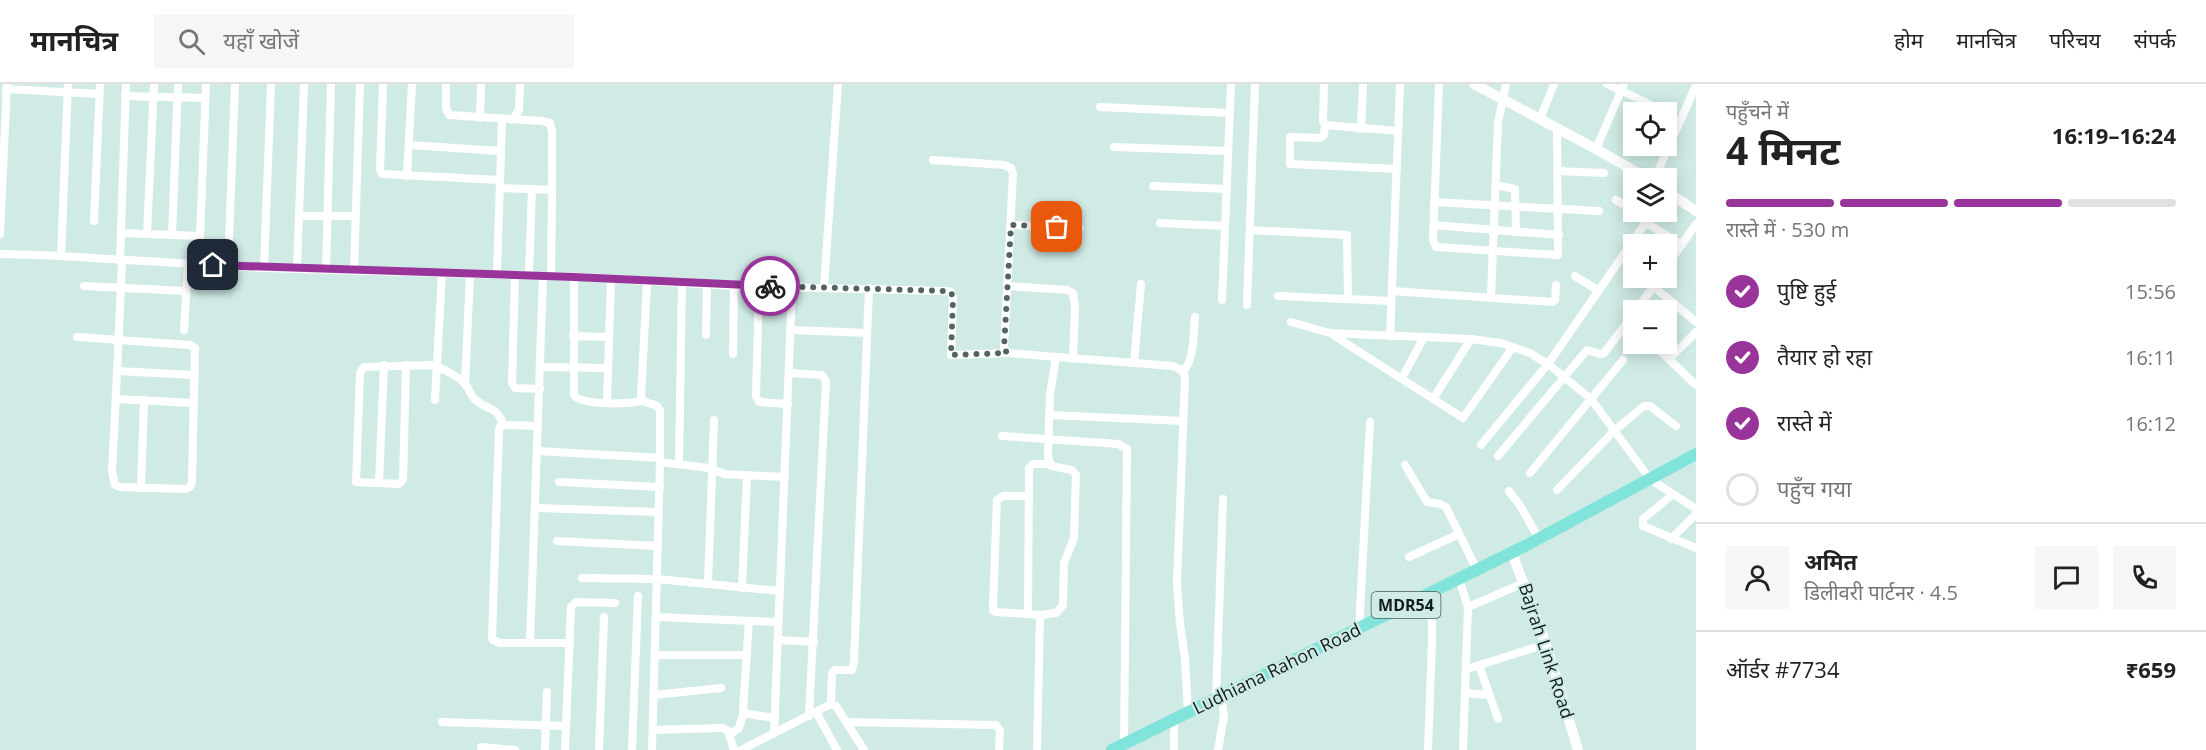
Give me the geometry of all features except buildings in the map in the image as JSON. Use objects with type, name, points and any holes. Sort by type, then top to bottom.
[{"type":"main road","name":"Ludhiana Rahon Road","points":[[1118,747],[1512,553],[1650,479],[1693,460]]},
{"type":"street","points":[[94,221],[100,84]]},
{"type":"street","points":[[77,337],[119,341],[193,346],[196,350],[190,487],[186,489],[117,487],[113,481],[117,371],[119,341],[121,288],[126,84]]},
{"type":"street","points":[[147,234],[153,84]]},
{"type":"street","points":[[172,235],[178,84]]},
{"type":"street","points":[[199,264],[206,84]]},
{"type":"street","points":[[228,266],[235,84]]},
{"type":"street","points":[[264,268],[271,84]]},
{"type":"street","points":[[297,269],[304,84]]},
{"type":"street","points":[[326,270],[332,84]]},
{"type":"street","points":[[354,271],[360,84]]},
{"type":"street","points":[[383,84],[380,170],[382,174],[552,190]]},
{"type":"street","points":[[407,176],[412,84]]},
{"type":"street","points":[[446,84],[446,108],[449,115],[542,121],[550,123],[552,131],[553,200],[541,367],[530,643]]},
{"type":"street","points":[[480,118],[481,84]]},
{"type":"street","points":[[512,120],[519,111],[520,84]]},
{"type":"street","points":[[824,287],[838,84]]},
{"type":"street","points":[[1222,300],[1231,84]]},
{"type":"street","points":[[1248,305],[1255,84]]},
{"type":"street","points":[[1324,84],[1324,135],[1320,138],[1290,137],[1290,164],[1397,169]]},
{"type":"street","points":[[1361,129],[1363,84]]},
{"type":"street","points":[[1390,336],[1400,84]]},
{"type":"street","points":[[1439,84],[1433,225],[1433,243],[1436,247],[1554,256],[1559,252],[1557,128]]},
{"type":"street","points":[[1474,84],[1630,168]]},
{"type":"street","points":[[1491,297],[1498,123],[1506,84]]},
{"type":"street","points":[[1540,119],[1554,84]]},
{"type":"street","points":[[1607,84],[1622,87],[1647,102]]},
{"type":"street","points":[[1659,168],[1696,85]]},
{"type":"street","points":[[0,234],[6,86],[68,88],[99,94]]},
{"type":"street","points":[[1596,148],[1622,87]]},
{"type":"street","points":[[62,256],[68,88]]},
{"type":"street","points":[[125,96],[205,98]]},
{"type":"street","points":[[1100,107],[1230,113]]},
{"type":"street","points":[[1677,118],[1681,120]]},
{"type":"street","points":[[498,274],[502,119]]},
{"type":"street","points":[[1324,125],[1398,131]]},
{"type":"street","points":[[409,145],[501,151]]},
{"type":"street","points":[[1114,147],[1228,151]]},
{"type":"street","points":[[933,160],[1004,165],[1011,168],[1013,174],[1004,348],[1007,353]]},
{"type":"street","points":[[1558,171],[1605,173]]},
{"type":"street","points":[[1153,186],[1227,189]]},
{"type":"street","points":[[1496,186],[1515,189],[1516,232]]},
{"type":"street","points":[[529,275],[532,189]]},
{"type":"street","points":[[1677,198],[1696,211]]},
{"type":"street","points":[[1616,200],[1623,204]]},
{"type":"street","points":[[1434,202],[1599,211]]},
{"type":"street","points":[[299,216],[355,216]]},
{"type":"street","points":[[1481,445],[1548,364],[1645,222]]},
{"type":"street","points":[[1648,222],[1682,245]]},
{"type":"street","points":[[1160,223],[1225,226]]},
{"type":"street","points":[[1677,252],[1696,224]]},
{"type":"street","points":[[1011,225],[1080,228]]},
{"type":"street","points":[[1433,225],[1559,235]]},
{"type":"street","points":[[1250,230],[1347,235],[1348,299]]},
{"type":"street","points":[[121,233],[200,236]]},
{"type":"street","points":[[1,252],[264,268],[529,275],[707,285],[951,292],[953,298],[951,355],[1007,353],[1173,366],[1183,371],[1185,377],[1178,592],[1188,713]]},
{"type":"street","points":[[184,330],[188,264]]},
{"type":"street","points":[[435,400],[442,274]]},
{"type":"street","points":[[465,384],[470,274]]},
{"type":"street","points":[[515,275],[512,383],[515,388],[540,389]]},
{"type":"street","points":[[1575,276],[1599,291]]},
{"type":"street","points":[[574,277],[572,368],[574,395],[577,399],[607,402],[642,401],[656,405],[660,410],[660,487],[652,750]]},
{"type":"street","points":[[607,402],[611,279]]},
{"type":"street","points":[[642,401],[647,281]]},
{"type":"street","points":[[679,464],[682,283]]},
{"type":"street","points":[[1134,363],[1141,284]]},
{"type":"street","points":[[706,335],[707,285]]},
{"type":"street","points":[[1392,291],[1553,302],[1556,285]]},
{"type":"street","points":[[84,286],[186,291]]},
{"type":"street","points":[[733,354],[734,286]]},
{"type":"street","points":[[759,286],[756,396],[759,402],[789,404]]},
{"type":"street","points":[[1007,286],[1067,290],[1073,293],[1075,306],[1073,359]]},
{"type":"street","points":[[774,733],[792,287]]},
{"type":"street","points":[[831,704],[832,673],[836,670],[852,670],[854,661],[869,288]]},
{"type":"street","points":[[1644,300],[1653,288]]},
{"type":"street","points":[[1655,288],[1696,322]]},
{"type":"street","points":[[1278,296],[1391,301]]},
{"type":"street","points":[[1183,371],[1190,358],[1195,317]]},
{"type":"street","points":[[1291,322],[1330,333],[1471,339],[1513,347],[1548,364],[1591,399],[1650,479],[1696,509]]},
{"type":"street","points":[[1498,456],[1587,350],[1604,353],[1623,328]]},
{"type":"street","points":[[792,330],[867,333]]},
{"type":"street","points":[[1669,359],[1696,332]]},
{"type":"street","points":[[1330,333],[1459,417],[1466,417],[1513,347]]},
{"type":"street","points":[[573,336],[608,337]]},
{"type":"street","points":[[1402,378],[1424,337]]},
{"type":"street","points":[[1432,399],[1471,339]]},
{"type":"street","points":[[1664,354],[1696,385]]},
{"type":"street","points":[[1050,464],[1049,415],[1056,358]]},
{"type":"street","points":[[1530,473],[1623,360]]},
{"type":"street","points":[[406,365],[403,480],[399,484],[356,482],[360,373],[364,367],[384,365],[406,365],[437,366],[465,384],[478,403],[494,409],[504,424]]},
{"type":"street","points":[[379,483],[384,365]]},
{"type":"street","points":[[541,367],[607,368]]},
{"type":"street","points":[[117,371],[195,375]]},
{"type":"street","points":[[790,373],[822,375],[825,381],[812,714],[837,750]]},
{"type":"street","points":[[116,399],[193,403]]},
{"type":"street","points":[[141,488],[144,400]]},
{"type":"street","points":[[1557,490],[1616,430],[1647,405],[1676,426]]},
{"type":"street","points":[[1049,415],[1183,421]]},
{"type":"street","points":[[708,584],[714,420]]},
{"type":"street","points":[[1359,628],[1370,422]]},
{"type":"street","points":[[538,426],[504,424],[499,430],[492,638],[500,643],[570,643]]},
{"type":"street","points":[[1002,436],[1119,444],[1124,446],[1128,453],[1118,747]]},
{"type":"street","points":[[538,452],[660,460],[712,469],[724,474],[785,477]]},
{"type":"street","points":[[1028,496],[1002,495],[997,500],[993,607],[993,611],[996,612],[1040,615],[1056,613],[1063,605],[1064,563],[1074,538],[1076,475],[1072,470],[1057,468],[1050,464],[1030,466],[1028,613]]},
{"type":"street","points":[[1405,465],[1427,502],[1444,505],[1477,570]]},
{"type":"street","points":[[742,588],[747,476]]},
{"type":"street","points":[[560,482],[660,487]]},
{"type":"street","points":[[1509,491],[1539,539]]},
{"type":"street","points":[[1672,495],[1642,522],[1646,528],[1696,548]]},
{"type":"street","points":[[1218,750],[1224,715],[1218,698],[1223,499]]},
{"type":"street","points":[[536,508],[659,512]]},
{"type":"street","points":[[1671,539],[1696,514]]},
{"type":"street","points":[[1409,557],[1459,534]]},
{"type":"street","points":[[557,541],[658,546]]},
{"type":"street","name":"Bajrah Link Road","points":[[1512,553],[1546,644],[1578,750]]},
{"type":"street","points":[[582,578],[657,579],[780,591]]},
{"type":"street","points":[[1459,579],[1468,607],[1463,750]]},
{"type":"street","points":[[1468,607],[1524,583]]},
{"type":"street","points":[[1427,595],[1432,623],[1428,750]]},
{"type":"street","points":[[632,750],[638,596]]},
{"type":"street","points":[[565,750],[573,603],[615,603]]},
{"type":"street","points":[[1037,750],[1040,615]]},
{"type":"street","points":[[599,750],[604,616]]},
{"type":"street","points":[[656,617],[779,622]]},
{"type":"street","points":[[729,735],[739,728],[744,711],[749,621]]},
{"type":"street","points":[[778,640],[814,642]]},
{"type":"street","points":[[1467,669],[1546,644]]},
{"type":"street","points":[[655,655],[747,655]]},
{"type":"street","points":[[1479,665],[1498,719]]},
{"type":"street","points":[[654,695],[721,688]]},
{"type":"street","points":[[545,750],[547,692]]},
{"type":"street","points":[[1466,693],[1489,695]]},
{"type":"street","points":[[741,750],[831,704]]},
{"type":"street","points":[[831,704],[836,706],[864,750]]},
{"type":"street","points":[[744,711],[748,714],[775,718]]},
{"type":"street","points":[[1174,719],[1174,750]]},
{"type":"street","points":[[442,722],[566,726]]},
{"type":"street","points":[[846,722],[996,725],[1000,729],[999,750]]},
{"type":"street","points":[[653,730],[723,728],[729,735],[734,750]]},
{"type":"street","points":[[481,747],[515,750]]},
{"type":"way so far","points":[[770,286],[951,292],[953,298],[951,355],[1007,353],[1004,348],[1011,225],[1057,227]]},
{"type":"route","points":[[213,265],[770,286]]}]
